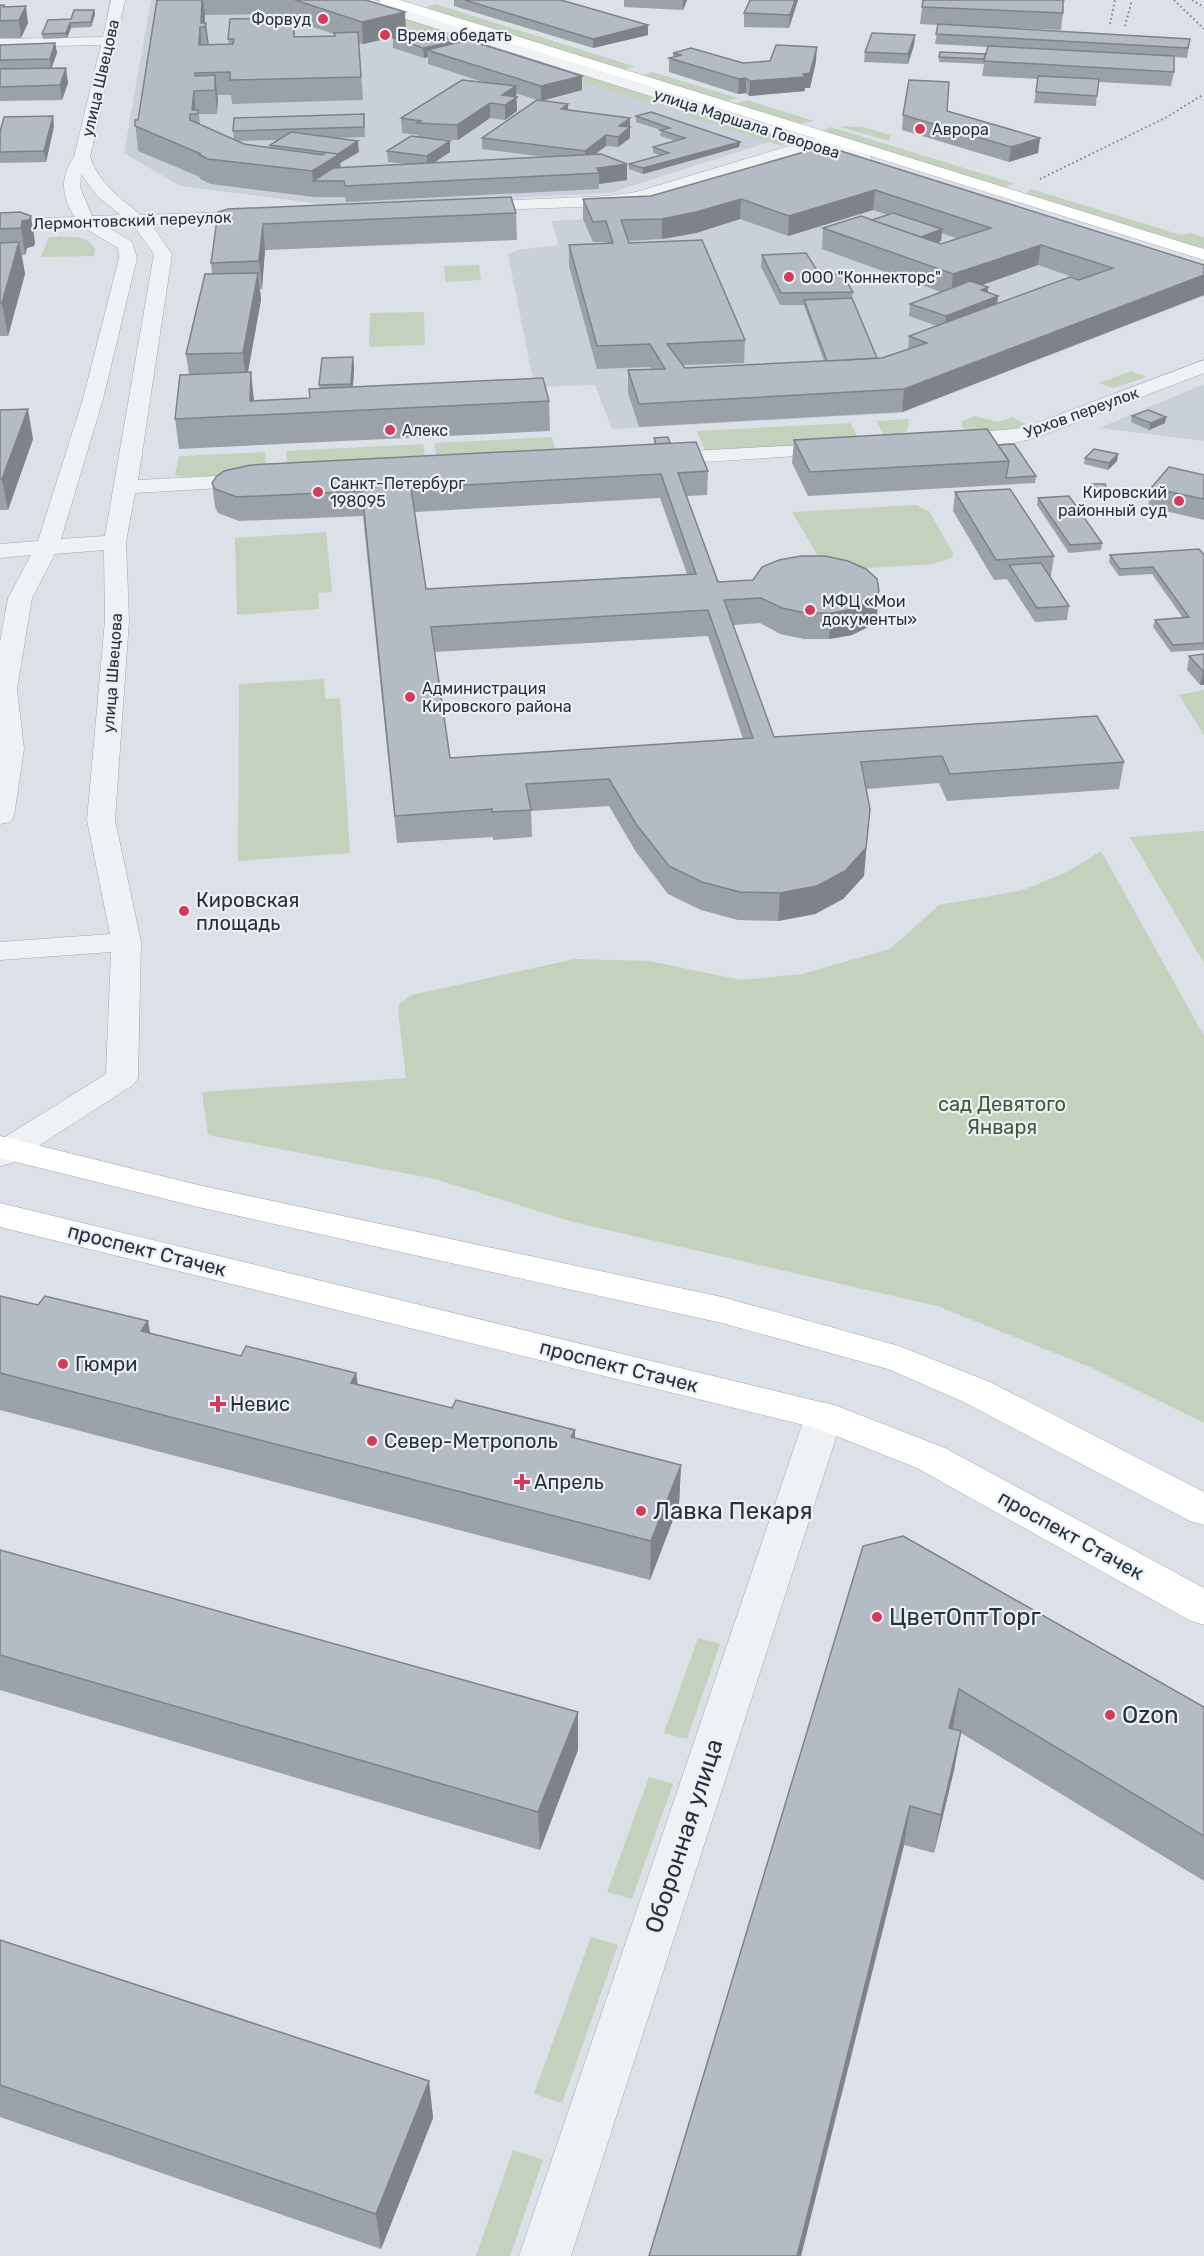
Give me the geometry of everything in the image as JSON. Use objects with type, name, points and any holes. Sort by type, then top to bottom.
[{"type":"main road","name":"улица Маршала Говорова","points":[[386,0],[823,142],[1204,255]]},
{"type":"main road","points":[[3,1150],[198,1196],[722,1310],[899,1359],[976,1392],[1204,1510]]},
{"type":"main road","name":"проспект Стачек","points":[[0,1215],[824,1416],[931,1458],[1204,1608]]},
{"type":"street","name":"улица Швецова","points":[[88,222],[80,211],[72,187],[73,170],[82,157],[118,0]]},
{"type":"street","name":"улица Маршала Говорова","points":[[360,0],[823,142],[1204,267]]},
{"type":"street","points":[[0,43],[108,41]]},
{"type":"street","points":[[451,207],[607,201],[638,197],[823,142]]},
{"type":"street","name":"улица Швецова","points":[[3,1150],[122,1078],[126,942],[101,820],[117,620],[115,542],[172,244],[119,208],[94,183],[85,169],[82,157]]},
{"type":"street","name":"Лермонтовский переулок","points":[[0,224],[277,215]]},
{"type":"street","points":[[172,244],[193,219]]},
{"type":"street","points":[[0,816],[11,749],[2,692],[20,598],[47,547],[93,399],[128,258],[126,246],[88,222]]},
{"type":"street","name":"Урхов переулок","points":[[932,443],[1014,437],[1204,366]]},
{"type":"street","points":[[636,460],[855,448]]},
{"type":"street","points":[[126,488],[276,479]]},
{"type":"street","points":[[0,551],[115,542]]},
{"type":"street","points":[[0,951],[126,942]]},
{"type":"street","name":"Оборонная улица","points":[[545,2256],[824,1416]]},
{"type":"shaded area","points":[[151,0],[333,0],[775,140],[610,193],[336,206],[180,186],[124,153]]},
{"type":"shaded area","points":[[796,163],[1204,286],[1204,296],[902,413],[612,429],[595,385],[542,387],[533,380],[508,254],[517,250],[558,245],[552,221],[649,216]]},
{"type":"shaded area","points":[[1204,384],[1204,441],[1099,428]]},
{"type":"green space","points":[[325,0],[346,0],[660,99],[650,104]]},
{"type":"green space","points":[[435,4],[633,67],[624,70],[424,8]]},
{"type":"green space","points":[[652,72],[738,98],[725,101],[642,75]]},
{"type":"green space","points":[[747,100],[814,121],[798,124],[734,104]]},
{"type":"green space","points":[[700,112],[791,141],[782,146],[687,116]]},
{"type":"green space","points":[[838,126],[862,127],[891,135],[889,141],[1024,181]]},
{"type":"green space","points":[[831,127],[1016,184],[1002,187],[822,131]]},
{"type":"green space","points":[[1031,189],[1181,235],[1190,233],[1204,237],[1204,250],[1025,194]]},
{"type":"green space","points":[[49,237],[74,237],[86,240],[95,248],[94,256],[41,257]]},
{"type":"green space","points":[[479,265],[481,280],[446,282],[444,266]]},
{"type":"green space","points":[[424,312],[425,345],[369,347],[370,313]]},
{"type":"green space","points":[[1131,371],[1147,377],[1113,388],[1099,383]]},
{"type":"green space","points":[[975,416],[998,422],[1012,417],[1026,424],[1014,429],[995,431],[962,427],[961,422]]},
{"type":"green space","points":[[909,419],[907,431],[887,440],[876,421]]},
{"type":"green space","points":[[850,423],[861,443],[705,451],[697,431]]},
{"type":"green space","points":[[552,437],[555,449],[436,455],[434,443]]},
{"type":"green space","points":[[423,444],[426,461],[288,471],[286,451]]},
{"type":"green space","points":[[265,452],[266,474],[187,478],[175,475],[179,456]]},
{"type":"green space","points":[[916,505],[929,511],[953,553],[952,558],[932,564],[853,569],[821,561],[792,512]]},
{"type":"green space","points":[[326,532],[332,592],[318,593],[319,609],[237,615],[235,538]]},
{"type":"green space","points":[[324,679],[325,699],[340,698],[350,853],[238,861],[239,684]]},
{"type":"green space","points":[[1204,690],[1204,735],[1179,695]]},
{"type":"green space","points":[[1204,831],[1204,963],[1130,837]]},
{"type":"green space","name":"сад Девятого Января","points":[[1101,851],[1204,1036],[1204,1423],[1090,1367],[937,1306],[573,1222],[435,1179],[208,1135],[202,1092],[406,1078],[398,1009],[400,1003],[412,995],[575,959],[649,961],[741,980],[802,974],[890,949],[939,905],[1023,890],[1067,872]]},
{"type":"green space","points":[[698,1638],[720,1644],[687,1739],[664,1733]]},
{"type":"green space","points":[[649,1777],[673,1784],[632,1899],[607,1892]]},
{"type":"green space","points":[[591,1937],[618,1945],[562,2103],[534,2094]]},
{"type":"green space","points":[[513,2150],[543,2160],[510,2256],[476,2256]]},
{"type":"building","points":[[157,0],[202,0],[201,23],[206,23],[205,27],[200,27],[199,45],[233,44],[234,39],[228,39],[230,19],[294,18],[294,37],[335,36],[334,33],[358,32],[361,77],[230,80],[230,72],[195,73],[195,76],[215,75],[215,90],[194,91],[192,110],[198,110],[198,114],[190,114],[190,120],[244,144],[323,155],[326,152],[340,154],[312,171],[208,159],[135,126],[135,120],[138,120]]},
{"type":"building","points":[[295,0],[366,0],[405,12],[362,22]]},
{"type":"building","points":[[465,0],[561,0],[648,25],[593,39]]},
{"type":"building","points":[[750,0],[795,0],[790,15],[744,13]]},
{"type":"building","points":[[923,0],[1063,0],[1063,13],[922,7]]},
{"type":"building","points":[[0,5],[4,5],[3,7],[26,6],[19,20],[0,21]]},
{"type":"building","points":[[74,10],[94,10],[91,22],[70,23],[66,33],[42,34],[48,20],[71,19]]},
{"type":"building","points":[[938,24],[1190,39],[1188,48],[936,34]]},
{"type":"building","points":[[424,31],[455,41],[423,48],[393,38]]},
{"type":"building","points":[[872,33],[915,35],[908,54],[865,52]]},
{"type":"building","points":[[468,40],[582,76],[541,86],[427,50]]},
{"type":"building","points":[[55,43],[50,59],[0,60],[0,45]]},
{"type":"building","points":[[776,45],[817,47],[810,73],[803,74],[806,77],[750,81],[669,58],[682,55],[673,53],[691,48],[743,63],[770,61]]},
{"type":"building","points":[[988,46],[1174,56],[1174,72],[984,61]]},
{"type":"building","points":[[940,52],[985,54],[984,59],[939,57]]},
{"type":"building","points":[[66,68],[60,85],[0,87],[0,69]]},
{"type":"building","points":[[1038,76],[1099,79],[1097,96],[1036,92]]},
{"type":"building","points":[[462,80],[516,86],[502,95],[517,97],[505,105],[490,103],[457,125],[417,123],[421,121],[401,118]]},
{"type":"building","points":[[909,80],[949,82],[947,111],[1040,138],[1011,147],[903,115]]},
{"type":"building","points":[[537,100],[568,104],[561,109],[630,118],[619,126],[630,127],[618,137],[606,135],[585,151],[482,138]]},
{"type":"building","points":[[651,112],[740,142],[643,168],[629,164],[669,153],[653,147],[685,138],[660,130],[670,128],[636,116]]},
{"type":"building","points":[[364,114],[364,127],[233,131],[234,118]]},
{"type":"building","points":[[53,116],[44,151],[0,152],[0,132],[4,117]]},
{"type":"building","points":[[291,132],[358,141],[338,154],[270,145]]},
{"type":"building","points":[[411,136],[450,141],[427,156],[387,151]]},
{"type":"building","points":[[825,146],[1204,265],[1204,275],[904,389],[639,404],[628,370],[665,369],[650,344],[597,346],[569,245],[613,243],[606,221],[593,222],[583,199],[651,196]],"holes":[[[875,190],[991,228],[941,244],[861,216],[823,228],[953,274],[1041,245],[1113,268],[1079,280],[1070,277],[909,336],[927,343],[882,358],[685,368],[667,344],[745,340],[702,240],[629,243],[621,220],[662,219],[741,199],[789,216]]]},
{"type":"building","points":[[601,154],[627,164],[597,168],[599,173],[345,186],[344,181],[313,181],[333,168]]},
{"type":"building","points":[[511,197],[516,213],[263,224],[259,261],[211,263],[218,212],[228,209]]},
{"type":"building","points":[[20,212],[31,216],[29,220],[22,221],[21,228],[0,229],[0,213]]},
{"type":"building","points":[[893,213],[942,229],[921,237],[872,220]]},
{"type":"building","points":[[19,242],[2,303],[0,303],[0,243]]},
{"type":"building","points":[[806,253],[820,275],[842,274],[853,292],[781,293],[762,255]]},
{"type":"building","points":[[258,273],[243,353],[186,354],[205,274]]},
{"type":"building","points":[[970,281],[988,287],[981,290],[998,296],[946,316],[910,304]]},
{"type":"building","points":[[852,298],[877,358],[827,361],[804,300]]},
{"type":"building","points":[[353,357],[351,384],[319,385],[322,358]]},
{"type":"building","points":[[251,372],[250,401],[310,398],[309,389],[543,378],[549,401],[175,419],[180,375]]},
{"type":"building","points":[[28,409],[2,479],[0,479],[0,410]]},
{"type":"building","points":[[1148,410],[1166,417],[1151,423],[1132,416]]},
{"type":"building","points":[[987,429],[1009,461],[810,472],[794,440]]},
{"type":"building","points":[[668,437],[670,443],[656,444],[654,438]]},
{"type":"building","points":[[696,442],[708,471],[678,473],[718,582],[753,580],[762,567],[779,560],[801,556],[825,556],[848,561],[866,569],[877,579],[879,591],[871,601],[854,609],[831,613],[806,613],[782,608],[761,598],[724,600],[774,737],[1097,716],[1124,762],[950,774],[942,756],[861,762],[870,809],[866,848],[845,871],[817,886],[780,893],[740,892],[702,882],[669,866],[636,824],[609,779],[526,784],[531,810],[492,812],[492,809],[395,816],[362,491],[237,497],[215,489],[212,483],[224,471],[251,465]],"holes":[[[661,474],[696,574],[426,589],[411,488]],[[708,610],[753,738],[450,758],[431,627]]]},
{"type":"building","points":[[1014,444],[1036,476],[1006,478],[1009,461],[998,445]]},
{"type":"building","points":[[1094,449],[1118,454],[1109,463],[1085,458]]},
{"type":"building","points":[[1169,467],[1204,475],[1204,499],[1151,488]]},
{"type":"building","points":[[1092,484],[1105,484],[1108,492],[1095,492]]},
{"type":"building","points":[[1010,489],[1054,556],[996,560],[955,492]]},
{"type":"building","points":[[1069,496],[1102,543],[1070,545],[1038,498]]},
{"type":"building","points":[[1199,549],[1204,555],[1204,643],[1173,645],[1155,620],[1189,617],[1153,567],[1120,569],[1110,555]]},
{"type":"building","points":[[1041,563],[1069,606],[1037,608],[1009,565]]},
{"type":"building","points":[[1204,654],[1204,671],[1203,671],[1189,656]]},
{"type":"building","points":[[0,1296],[38,1305],[45,1296],[148,1321],[141,1331],[241,1356],[246,1346],[356,1373],[351,1383],[452,1408],[456,1400],[575,1430],[571,1437],[681,1465],[651,1541],[0,1373]]},
{"type":"building","points":[[903,1536],[1204,1707],[1204,1836],[959,1689],[949,1728],[961,1731],[941,1815],[910,1806],[797,2256],[649,2256],[863,1546]]},
{"type":"building","points":[[0,1550],[578,1712],[538,1812],[0,1655]]},
{"type":"building","points":[[0,1940],[429,2081],[376,2214],[0,2085]]},
{"type":"railway","points":[[1110,24],[1115,0]]},
{"type":"railway","points":[[1125,26],[1132,0]]},
{"type":"railway","points":[[1174,0],[1204,29]]},
{"type":"railway","points":[[1192,0],[1204,7]]},
{"type":"railway","points":[[1040,179],[1167,117],[1204,94]]},
{"type":"place","name":"Форвуд","points":[[323,19]]},
{"type":"place","name":"Время обедать","points":[[385,35]]},
{"type":"place","name":"Аврора","points":[[920,129]]},
{"type":"place","name":"ООО \"Коннекторс\"","points":[[789,277]]},
{"type":"place","name":"Алекс","points":[[390,430]]},
{"type":"place","name":"Санкт-Петербург 198095","points":[[318,492]]},
{"type":"place","name":"Кировский районный суд","points":[[1179,501]]},
{"type":"place","name":"МФЦ «Мои документы»","points":[[810,610]]},
{"type":"place","name":"Администрация Кировского района","points":[[410,697]]},
{"type":"place","name":"Кировская площадь","points":[[184,911]]},
{"type":"place","name":"Гюмри","points":[[63,1364]]},
{"type":"place","name":"Невис","points":[[218,1404]]},
{"type":"place","name":"Север-Метрополь","points":[[372,1441]]},
{"type":"place","name":"Апрель","points":[[522,1482]]},
{"type":"place","name":"Лавка Пекаря","points":[[641,1511]]},
{"type":"place","name":"ЦветОптТорг","points":[[877,1617]]},
{"type":"place","name":"Ozon","points":[[1110,1715]]}]
